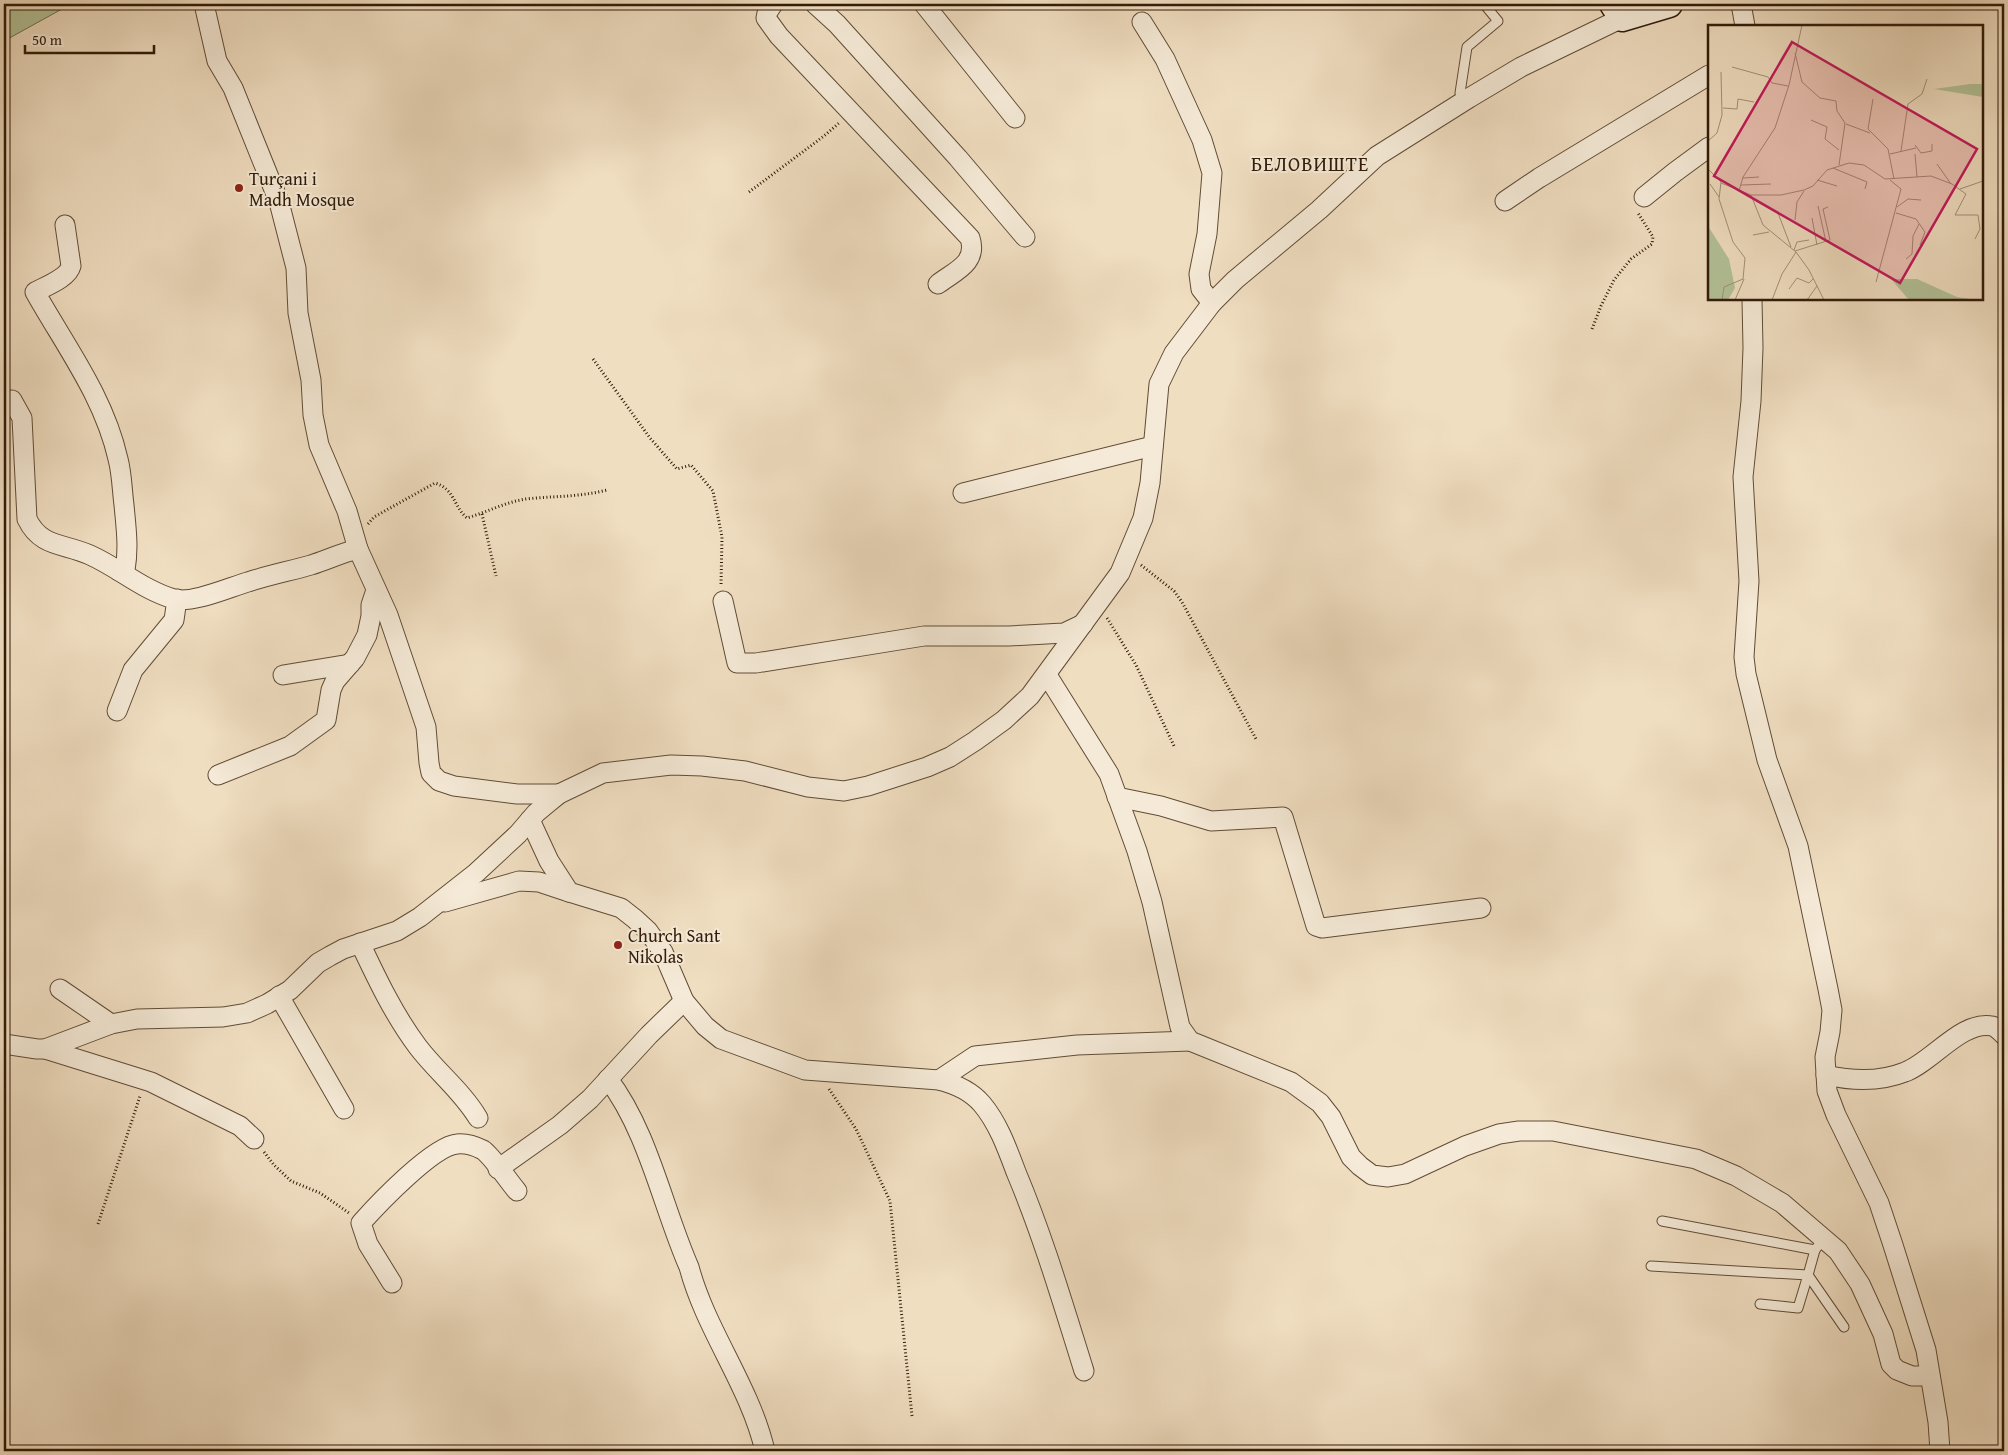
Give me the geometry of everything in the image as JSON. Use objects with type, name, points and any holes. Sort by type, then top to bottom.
[{"type":"street","points":[[204,4],[217,61],[233,88],[279,202],[296,268],[298,313],[311,380],[313,415],[319,445],[347,511],[356,542],[388,615],[426,727],[431,773],[439,780],[454,786],[517,794],[559,794]]},
{"type":"street","points":[[773,4],[766,18],[770,25],[970,238],[974,249],[971,258],[938,284]]},
{"type":"street","points":[[816,4],[958,158],[1025,236]]},
{"type":"street","points":[[924,4],[1015,118]]},
{"type":"street","points":[[45,1049],[111,1024],[137,1019],[223,1017],[247,1013],[267,1004],[290,990],[318,963],[343,949],[396,931],[439,904],[518,834],[530,820],[559,794],[603,774],[671,765],[745,771],[808,787],[844,791],[903,776],[950,757],[975,741],[1018,709],[1047,676],[1120,573],[1143,518],[1150,483],[1159,384],[1163,372],[1182,342],[1212,302],[1235,280],[1319,210],[1377,156],[1462,102],[1618,11],[1669,4]]},
{"type":"street","points":[[1741,4],[1745,25]]},
{"type":"street","points":[[1142,22],[1165,59],[1202,140],[1212,173],[1207,234],[1199,274],[1202,289],[1212,302]]},
{"type":"street","points":[[1505,201],[1539,178],[1708,76]]},
{"type":"street","points":[[1644,197],[1708,148]]},
{"type":"street","points":[[64,225],[71,266],[70,270],[66,275],[35,292],[93,389],[119,460],[128,556],[125,570],[119,571]]},
{"type":"street","points":[[1752,300],[1751,401],[1743,477],[1749,581],[1744,657],[1746,674],[1767,760],[1798,846],[1832,1010],[1830,1032],[1824,1057],[1827,1091],[1836,1115],[1879,1203],[1926,1350],[1938,1422],[1940,1451]]},
{"type":"street","points":[[12,400],[22,418],[27,519],[32,530],[41,538],[104,561],[146,587],[177,600],[224,591],[248,581],[310,565],[356,542]]},
{"type":"street","points":[[963,493],[1153,446]]},
{"type":"street","points":[[218,775],[290,746],[326,720],[331,690],[335,681],[355,658],[367,635],[371,605],[376,590]]},
{"type":"street","points":[[117,711],[133,670],[174,620],[177,600]]},
{"type":"street","points":[[722,601],[737,663],[756,663],[924,636],[1009,636],[1064,633],[1083,624]]},
{"type":"street","points":[[283,675],[350,664]]},
{"type":"street","points":[[1047,676],[1109,774],[1137,851],[1152,902],[1180,1028],[1190,1041]]},
{"type":"street","points":[[1117,797],[1162,806],[1210,821],[1283,817],[1316,926],[1322,928],[1481,908]]},
{"type":"street","points":[[530,820],[549,861],[569,892]]},
{"type":"street","points":[[439,904],[519,881],[539,882],[621,908],[648,931],[663,952],[684,1001],[705,1026],[721,1039],[804,1070],[939,1080],[966,1090],[981,1102],[994,1121],[1031,1208],[1084,1371]]},
{"type":"street","points":[[360,943],[401,1024],[419,1048],[469,1104],[478,1118]]},
{"type":"street","points":[[60,989],[111,1024]]},
{"type":"street","points":[[279,996],[344,1109]]},
{"type":"street","points":[[498,1169],[560,1125],[590,1099],[684,1001]]},
{"type":"street","points":[[1826,1075],[1844,1080],[1892,1077],[1921,1065],[1946,1044],[1975,1027],[1992,1026],[2004,1035]]},
{"type":"street","points":[[939,1080],[975,1056],[1077,1045],[1190,1041],[1291,1082],[1320,1103],[1331,1117],[1351,1157],[1372,1175],[1388,1177],[1405,1174],[1465,1146],[1499,1134],[1519,1131],[1553,1131],[1696,1159],[1736,1176],[1782,1203],[1820,1244],[1838,1251],[1860,1284],[1883,1334],[1891,1364],[1897,1370],[1912,1376],[1930,1376]]},
{"type":"street","points":[[8,1042],[45,1049],[145,1081],[240,1126],[254,1139]]},
{"type":"street","points":[[608,1079],[622,1100],[639,1136],[689,1268],[695,1289],[750,1407],[766,1451]]},
{"type":"street","points":[[392,1283],[368,1244],[361,1223],[385,1196],[436,1153],[455,1144],[469,1145],[484,1151],[517,1191]]},
{"type":"lane","points":[[1462,102],[1460,93],[1467,46],[1498,20],[1484,4]]},
{"type":"lane","points":[[1662,1222],[1820,1244],[1798,1308],[1760,1304]]},
{"type":"lane","points":[[1651,1266],[1808,1275]]},
{"type":"lane","points":[[1808,1275],[1844,1327]]},
{"type":"path","points":[[749,192],[824,136],[851,112]]},
{"type":"path","points":[[1592,329],[1614,280],[1631,260],[1652,244],[1653,237],[1636,209],[1644,197]]},
{"type":"path","points":[[593,359],[650,438],[677,469],[691,465],[713,491],[722,537],[720,576],[722,601]]},
{"type":"path","points":[[356,542],[374,518],[435,483],[444,486],[449,491],[461,513],[467,518],[509,503],[567,497],[607,490]]},
{"type":"path","points":[[482,514],[496,576]]},
{"type":"path","points":[[1129,554],[1174,591],[1182,602],[1256,740]]},
{"type":"path","points":[[1099,604],[1136,664],[1175,748]]},
{"type":"path","points":[[815,1071],[856,1129],[890,1201],[912,1416]]},
{"type":"path","points":[[98,1224],[145,1081]]},
{"type":"path","points":[[254,1139],[283,1176],[290,1181],[320,1193],[361,1223]]},
{"type":"green space","points":[[4,4],[71,4],[4,41]]},
{"type":"place","name":"Turçani i Madh Mosque","points":[[239,188]]},
{"type":"place","name":"Church Sant Nikolas","points":[[618,945]]},
{"type":"district","name":"БЕЛОВИШТЕ","points":[[1310,163]]}]
